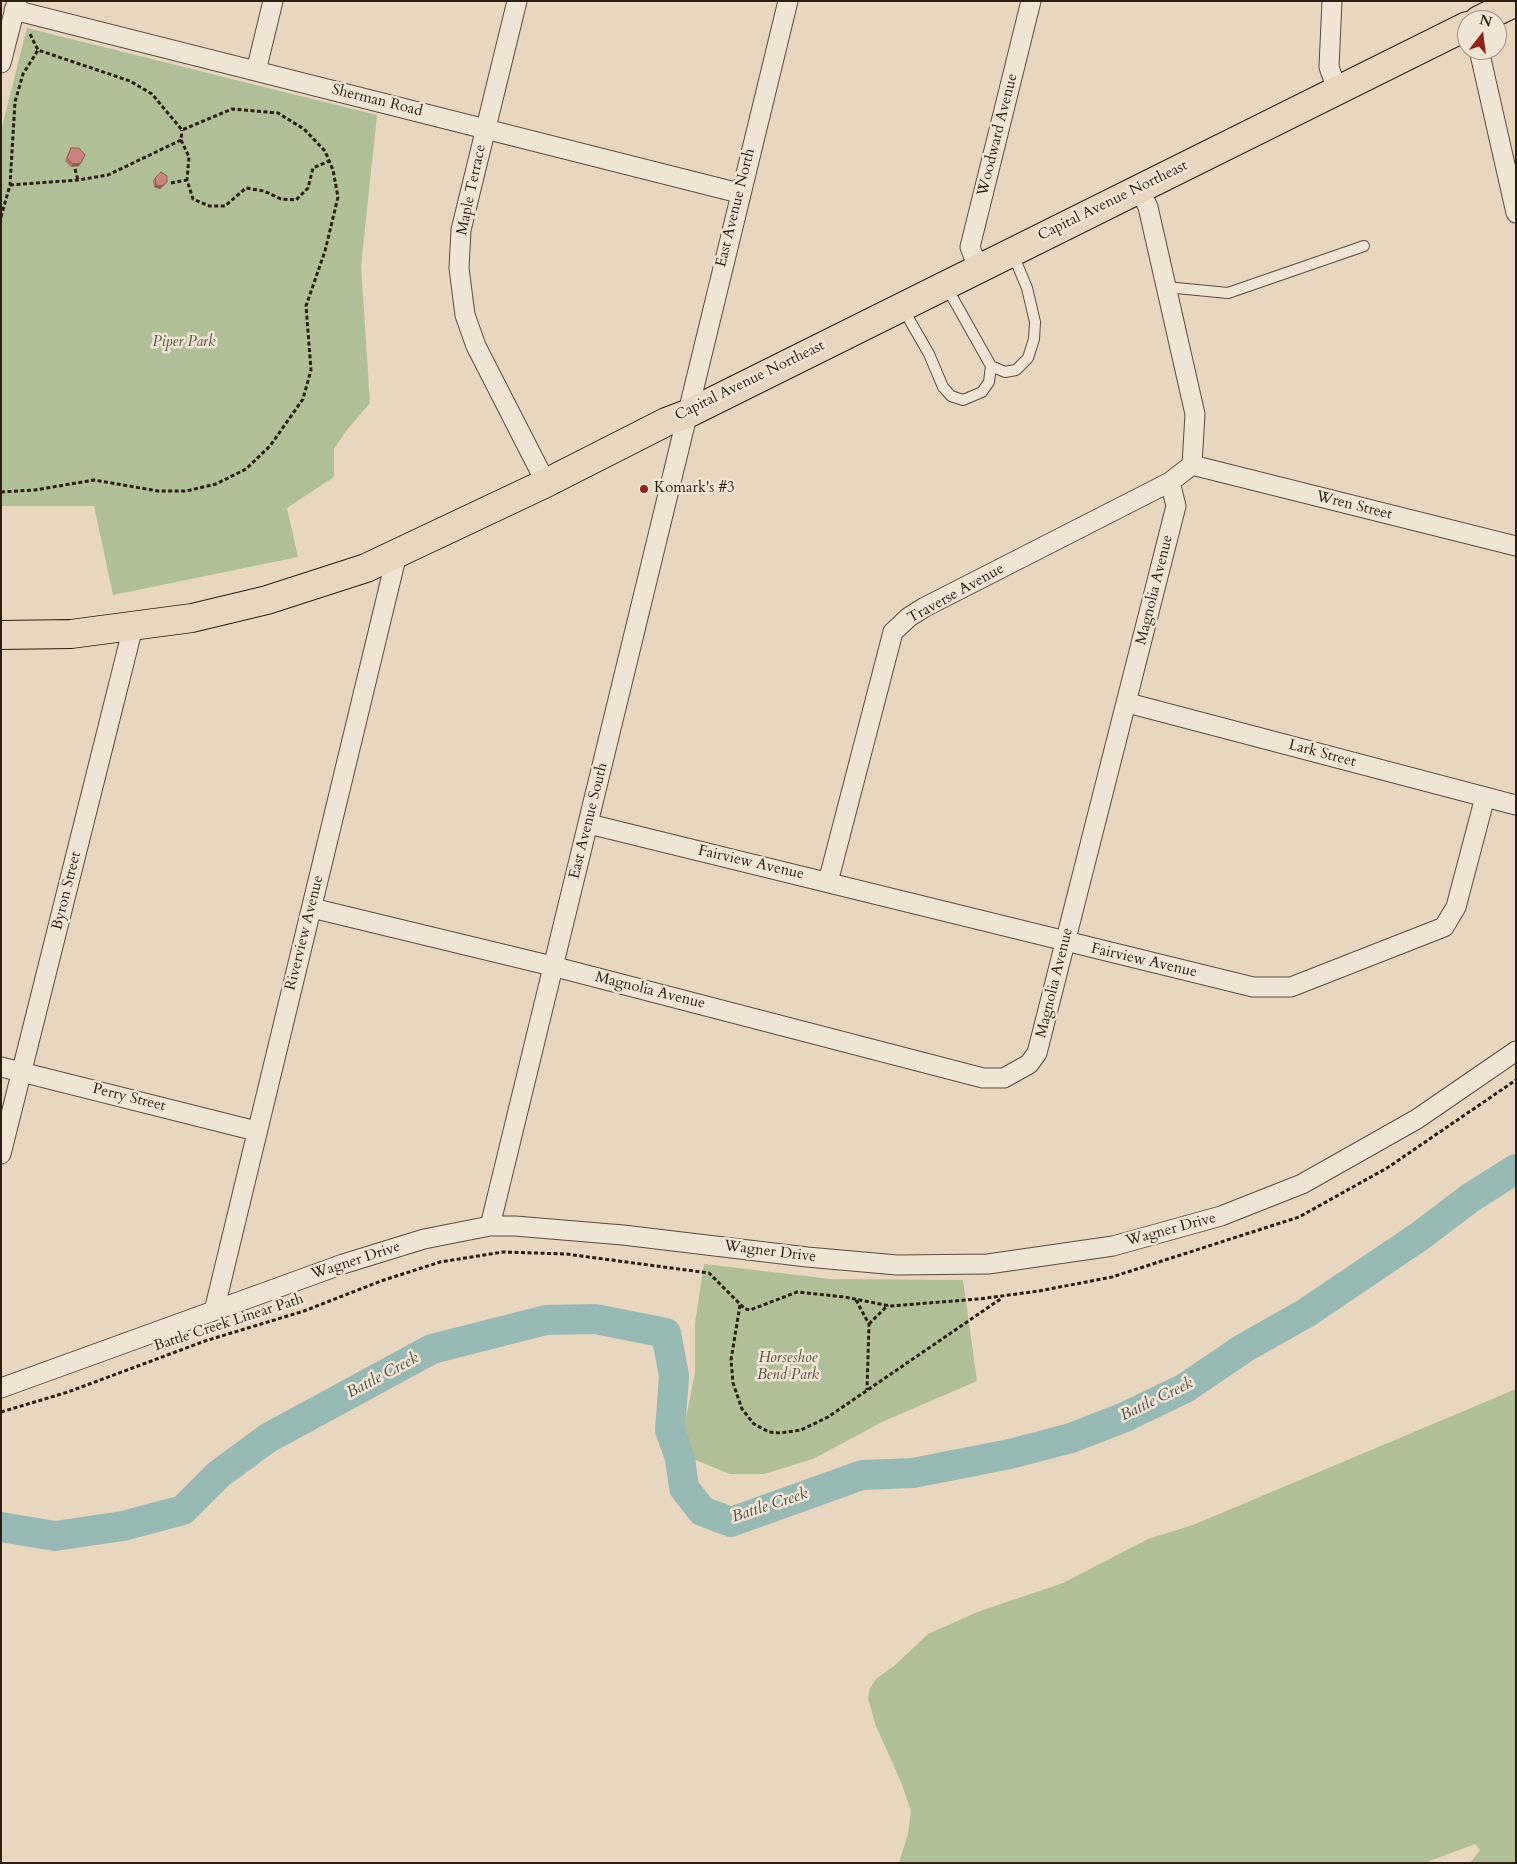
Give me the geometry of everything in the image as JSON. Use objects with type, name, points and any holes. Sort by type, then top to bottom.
[{"type":"main road","points":[[1500,10],[1516,2]]},
{"type":"main road","name":"Capital Avenue Northeast","points":[[1,636],[71,634],[132,628],[192,618],[267,600],[366,568],[546,483],[666,422],[687,414],[1457,31]]},
{"type":"street","points":[[256,71],[273,1]]},
{"type":"street","name":"Maple Terrace","points":[[517,1],[461,230],[459,268],[465,314],[476,346],[546,483]]},
{"type":"street","name":"East Avenue North","points":[[687,414],[739,193],[788,1]]},
{"type":"street","name":"Woodward Avenue","points":[[978,268],[970,247],[1031,1]]},
{"type":"street","points":[[1332,1],[1329,67],[1337,90]]},
{"type":"street","points":[[1,63],[16,6]]},
{"type":"street","name":"Sherman Road","points":[[16,6],[256,71],[739,193]]},
{"type":"street","points":[[1481,60],[1516,213]]},
{"type":"street","points":[[1139,188],[1148,208],[1195,414],[1192,466],[1170,482]]},
{"type":"street","name":"East Avenue South","points":[[490,1226],[687,414]]},
{"type":"street","name":"Wren Street","points":[[1192,466],[1516,546]]},
{"type":"street","name":"Magnolia Avenue","points":[[312,908],[552,966],[983,1078],[1004,1078],[1029,1064],[1037,1053],[1128,703],[1176,506],[1170,482]]},
{"type":"street","name":"Traverse Avenue","points":[[828,882],[893,632],[910,617],[925,608],[1170,482]]},
{"type":"street","name":"Riverview Avenue","points":[[214,1311],[397,554]]},
{"type":"street","name":"Byron Street","points":[[1,1154],[132,628]]},
{"type":"street","name":"Lark Street","points":[[1128,703],[1516,806]]},
{"type":"street","name":"Fairview Avenue","points":[[589,824],[1253,987],[1291,987],[1444,927],[1456,907],[1485,797]]},
{"type":"street","name":"Wagner Drive","points":[[1,1388],[343,1264],[424,1240],[490,1226],[515,1226],[623,1235],[807,1257],[897,1265],[988,1264],[1113,1246],[1221,1216],[1302,1184],[1417,1119],[1516,1051]]},
{"type":"street","name":"Perry Street","points":[[1,1066],[256,1131]]},
{"type":"lane","points":[[1166,287],[1228,293],[1364,246]]},
{"type":"lane","points":[[991,366],[1005,372],[1016,370],[1028,358],[1034,339],[1035,322],[1027,288],[1011,252]]},
{"type":"lane","points":[[902,306],[929,354],[943,387],[951,396],[963,400],[982,392],[989,382],[991,366],[945,285]]},
{"type":"path","points":[[30,34],[38,50],[130,81],[152,94],[182,130],[181,140],[189,157],[187,180],[193,199],[209,206],[225,206],[246,188],[264,191],[281,199],[296,200],[308,188],[313,168],[329,161]]},
{"type":"path","points":[[1,217],[10,185],[15,102],[23,74],[38,50]]},
{"type":"path","points":[[1,492],[35,490],[94,480],[158,491],[186,491],[216,484],[246,469],[270,446],[303,399],[311,370],[306,306],[325,251],[338,197],[325,151],[304,129],[278,113],[232,109],[182,130]]},
{"type":"path","points":[[10,185],[78,180],[108,175],[181,140]]},
{"type":"path","points":[[75,169],[78,180]]},
{"type":"path","points":[[171,183],[187,180]]},
{"type":"path","name":"Battle Creek Linear Path","points":[[1,1412],[68,1392],[205,1342],[304,1311],[380,1281],[440,1262],[503,1252],[566,1254],[709,1273],[726,1289]]},
{"type":"path","points":[[740,1304],[731,1360],[733,1383],[742,1410],[754,1424],[769,1432],[801,1430],[828,1417],[1004,1296]]},
{"type":"path","points":[[856,1300],[869,1324],[866,1391]]},
{"type":"path","points":[[869,1324],[888,1305]]},
{"type":"green space","name":"Piper Park","points":[[27,28],[377,115],[361,266],[370,403],[346,431],[334,449],[334,477],[287,508],[298,557],[113,595],[94,506],[1,506],[1,131]]},
{"type":"green space","name":"Horseshoe Bend Park","points":[[704,1264],[831,1279],[963,1280],[977,1381],[882,1422],[813,1459],[764,1474],[730,1474],[693,1459],[681,1443],[695,1373],[695,1323]]},
{"type":"green space","points":[[1516,1389],[1516,1863],[1470,1863],[1480,1850],[1475,1844],[1424,1863],[899,1863],[908,1834],[911,1811],[901,1782],[876,1726],[868,1698],[870,1688],[877,1678],[893,1667],[928,1634],[980,1611],[1063,1583],[1148,1539],[1193,1525]]},
{"type":"building","points":[[71,148],[79,148],[85,155],[81,163],[73,164],[67,158]]},
{"type":"building","points":[[161,172],[167,176],[167,182],[162,186],[156,185],[155,178]]},
{"type":"waterway","name":"Battle Creek","points":[[1,1527],[55,1536],[123,1526],[183,1510],[219,1474],[268,1438],[432,1349],[546,1320],[595,1319],[666,1333],[674,1376],[670,1430],[680,1458],[684,1488],[702,1511],[731,1522],[862,1475],[913,1473],[1010,1454],[1071,1438],[1125,1417],[1185,1388],[1244,1348],[1306,1313],[1420,1236],[1470,1198],[1516,1169]]},
{"type":"place","name":"Komark's #3","points":[[644,489]]}]
